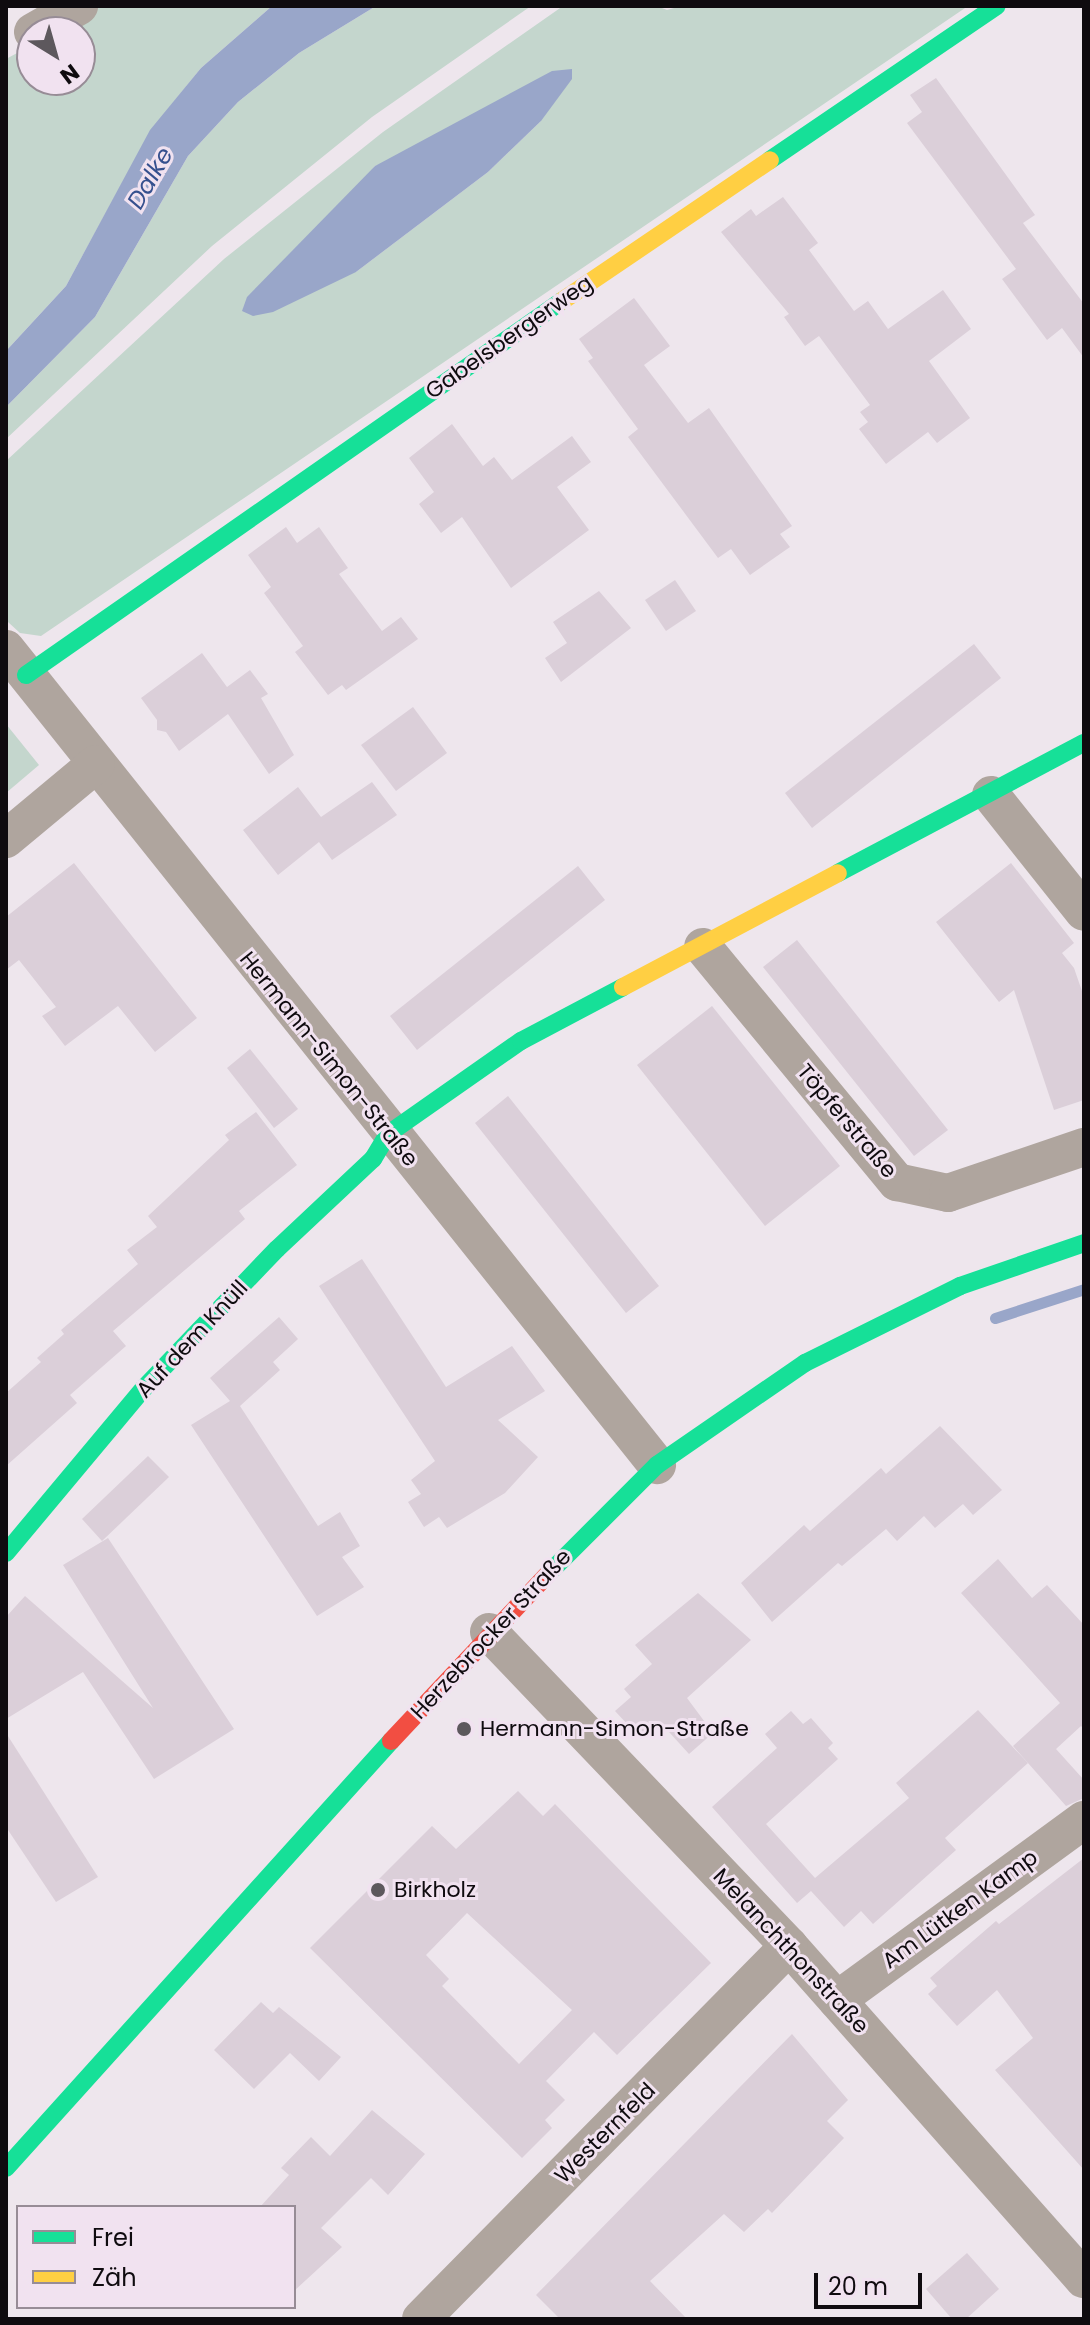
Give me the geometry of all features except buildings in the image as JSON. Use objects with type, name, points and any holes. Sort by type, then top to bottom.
[{"type":"street","points":[[59,16],[79,6]]},
{"type":"street","name":"Gabelsbergerweg","points":[[16,662],[519,330],[997,6]]},
{"type":"street","name":"Hermann-Simon-Straße","points":[[16,662],[388,1134],[657,1465]]},
{"type":"street","points":[[388,1134],[521,1041],[991,795],[1084,743]]},
{"type":"street","points":[[6,839],[96,764]]},
{"type":"street","points":[[991,795],[1084,912]]},
{"type":"street","name":"Töpferstraße","points":[[703,947],[897,1182],[948,1193],[1084,1147]]},
{"type":"street","name":"Auf dem Knüll","points":[[6,1553],[144,1388],[373,1159],[388,1134]]},
{"type":"street","name":"Herzebrocker Straße","points":[[6,2168],[489,1632],[657,1465],[805,1363],[960,1286],[1084,1243]]},
{"type":"street","name":"Melanchthonstraße","points":[[489,1632],[789,1946],[1084,2279]]},
{"type":"street","name":"Am Lütken Kamp","points":[[837,2000],[1084,1820]]},
{"type":"street","name":"Westernfeld","points":[[421,2319],[789,1946]]},
{"type":"green space","points":[[102,6],[272,6],[201,68],[151,130],[66,286],[6,351],[6,59],[16,54],[16,96],[96,96],[96,16],[84,16]]},
{"type":"green space","points":[[376,6],[531,6],[372,117],[212,246],[6,439],[6,407],[95,317],[188,156],[238,102],[299,53]]},
{"type":"green space","points":[[563,6],[657,6],[667,10],[681,6],[968,6],[41,636],[20,633],[8,622],[6,461],[224,259],[383,132]],"holes":[[[541,121],[488,172],[356,272],[355,191],[375,166]]]},
{"type":"green space","points":[[6,724],[39,765],[6,793]]},
{"type":"water","name":"Dalke","points":[[272,6],[376,6],[299,53],[238,102],[188,156],[95,317],[6,407],[6,351],[66,286],[150,130],[201,68]]},
{"type":"water","points":[[572,69],[572,79],[541,121],[488,172],[356,272],[273,312],[253,316],[242,311],[247,297],[375,166],[552,71]]},
{"type":"waterway","points":[[995,1318],[1084,1289]]},
{"type":"traffic: fast","points":[[770,160],[997,6]]},
{"type":"traffic: fast","points":[[26,675],[562,301]]},
{"type":"traffic: fast","points":[[838,873],[1084,743]]},
{"type":"traffic: fast","points":[[6,1553],[144,1388],[277,1249],[373,1159],[388,1134],[521,1041],[623,987]]},
{"type":"traffic: fast","points":[[547,1575],[657,1465],[805,1363],[960,1286],[1084,1243]]},
{"type":"traffic: fast","points":[[6,2168],[391,1741]]},
{"type":"traffic: slow","points":[[562,301],[770,160]]},
{"type":"traffic: slow","points":[[623,987],[838,873]]},
{"type":"traffic: jam","points":[[391,1741],[547,1575]]},
{"type":"place","name":"Hermann-Simon-Straße","points":[[464,1729]]},
{"type":"place","name":"Birkholz","points":[[378,1890]]}]
